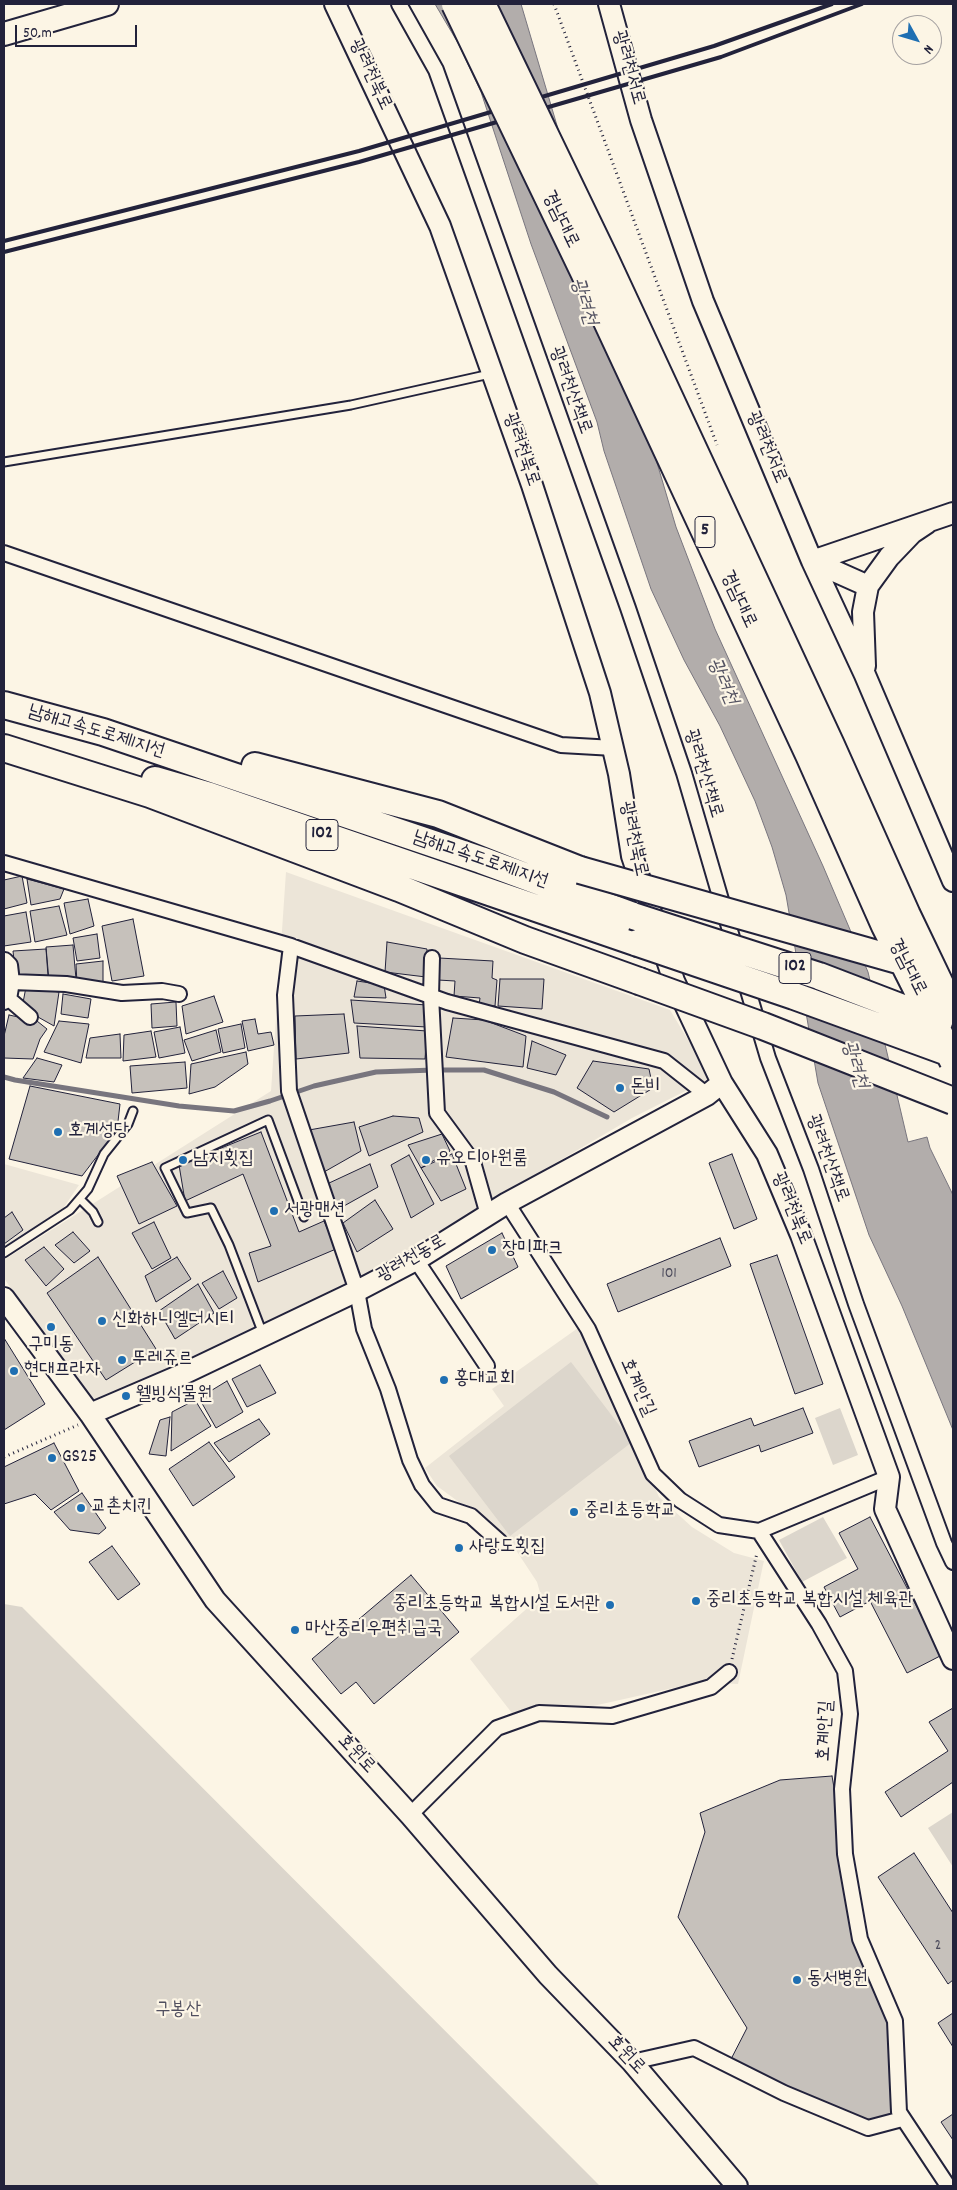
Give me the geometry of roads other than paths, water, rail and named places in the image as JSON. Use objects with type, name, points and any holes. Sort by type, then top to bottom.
[{"type":"highway","name":"경남대로","points":[[455,4],[597,298],[805,746],[885,926],[953,1061]]},
{"type":"highway","name":"경남대로","points":[[482,4],[619,288],[953,1011]]},
{"type":"highway","points":[[4,690],[112,720],[281,774],[438,814],[580,870],[953,976]]},
{"type":"highway","name":"남해고속도로제1지선","points":[[4,705],[103,732],[481,860],[633,916],[819,976],[953,1027]]},
{"type":"highway","name":"남해고속도로제1지선","points":[[4,734],[210,796],[794,996],[953,1054]]},
{"type":"highway","points":[[4,748],[150,794],[398,888],[525,940],[764,1026],[953,1102]]},
{"type":"main road","points":[[4,34],[107,4]]},
{"type":"street","name":"광려천북로","points":[[335,4],[440,226],[532,485],[597,683],[614,748],[632,856],[674,981],[715,1089],[771,1163],[801,1235],[889,1477],[885,1509],[953,1660]]},
{"type":"street","name":"광려천산책로","points":[[399,4],[436,70],[628,608],[684,773],[768,1058],[811,1169],[856,1304],[944,1543],[953,1562]]},
{"type":"street","name":"광려천서로","points":[[609,4],[641,120],[702,301],[812,561],[866,676],[953,881]]},
{"type":"street","points":[[812,561],[953,513]]},
{"type":"street","points":[[866,676],[863,612],[868,586],[889,557],[912,533],[927,523]]},
{"type":"street","points":[[4,553],[561,745],[614,748]]},
{"type":"street","points":[[812,561],[868,586]]},
{"type":"street","points":[[4,863],[291,946],[431,996],[664,1062],[715,1089]]},
{"type":"street","points":[[291,946],[285,994],[289,1091],[357,1291],[364,1330],[388,1389],[410,1460],[422,1484],[438,1505],[472,1516],[500,1542]]},
{"type":"street","points":[[432,958],[431,996],[437,1113],[473,1162],[488,1215]]},
{"type":"street","points":[[5,960],[10,965],[12,982],[6,1000],[30,1017]]},
{"type":"street","points":[[12,982],[66,984],[122,993],[162,992],[180,994]]},
{"type":"street","name":"광려천동로","points":[[91,1416],[357,1291],[416,1260],[507,1203],[715,1089]]},
{"type":"street","name":"호계안길","points":[[507,1203],[588,1329],[653,1474],[680,1500],[720,1525],[760,1533],[819,1624],[845,1671],[850,1714],[842,1789],[845,1854],[860,1939],[895,2021],[899,2112],[948,2186]]},
{"type":"street","points":[[416,1260],[487,1366]]},
{"type":"street","name":"호원로","points":[[4,1298],[91,1416],[215,1600],[410,1815],[548,1976],[632,2062],[737,2186]]},
{"type":"street","points":[[760,1533],[889,1477]]},
{"type":"street","points":[[410,1815],[497,1728],[538,1712],[612,1716],[711,1687],[729,1672]]},
{"type":"street","points":[[632,2062],[694,2048],[784,2093],[868,2128],[902,2119]]},
{"type":"lane","points":[[4,462],[351,405],[493,373]]},
{"type":"lane","points":[[4,1253],[70,1210],[80,1199],[88,1189],[104,1154],[128,1124],[133,1111]]},
{"type":"lane","points":[[263,1334],[229,1245],[211,1208],[187,1213],[165,1168],[268,1120],[304,1217]]},
{"type":"lane","points":[[80,1199],[93,1212],[98,1222]]},
{"type":"water","name":"광려천","points":[[435,4],[521,4],[676,527],[715,629],[823,866],[868,972],[908,1142],[927,1137],[930,1148],[953,1195],[953,1430],[902,1306],[869,1235],[818,1083],[786,895],[772,847],[755,801],[720,726],[684,660],[651,589],[604,451],[597,422],[531,244],[481,92],[458,43]]},
{"type":"waterway","points":[[4,1077],[179,1106],[234,1111],[314,1086],[376,1072],[484,1070],[554,1092],[607,1117]]},
{"type":"railway","points":[[4,241],[359,151],[714,46],[832,4]]},
{"type":"railway","points":[[4,252],[359,162],[721,57],[862,4]]},
{"type":"place","name":"돈비","points":[[620,1088]]},
{"type":"place","name":"호계성당","points":[[58,1132]]},
{"type":"place","name":"남지횟집","points":[[183,1160]]},
{"type":"place","name":"유오디아원룸","points":[[426,1160]]},
{"type":"place","name":"서광맨션","points":[[274,1211]]},
{"type":"place","name":"장미파크","points":[[492,1250]]},
{"type":"place","name":"신화하니엘더시티","points":[[102,1321]]},
{"type":"place","name":"구미동","points":[[51,1327]]},
{"type":"place","name":"뚜레쥬르","points":[[122,1360]]},
{"type":"place","name":"현대프라자","points":[[14,1371]]},
{"type":"place","name":"홍대교회","points":[[444,1380]]},
{"type":"place","name":"웰빙식물원","points":[[126,1396]]},
{"type":"place","name":"GS25","points":[[52,1458]]},
{"type":"place","name":"교촌치킨","points":[[81,1508]]},
{"type":"place","name":"중리초등학교","points":[[574,1512]]},
{"type":"place","name":"사랑도횟집","points":[[459,1548]]},
{"type":"place","name":"중리초등학교 복합시설 체육관","points":[[696,1601]]},
{"type":"place","name":"중리초등학교 복합시설 도서관","points":[[610,1605]]},
{"type":"place","name":"마산중리우편취급국","points":[[295,1630]]},
{"type":"place","name":"동서병원","points":[[797,1980]]},
{"type":"park label","name":"구봉산","points":[[178,2011]]}]
